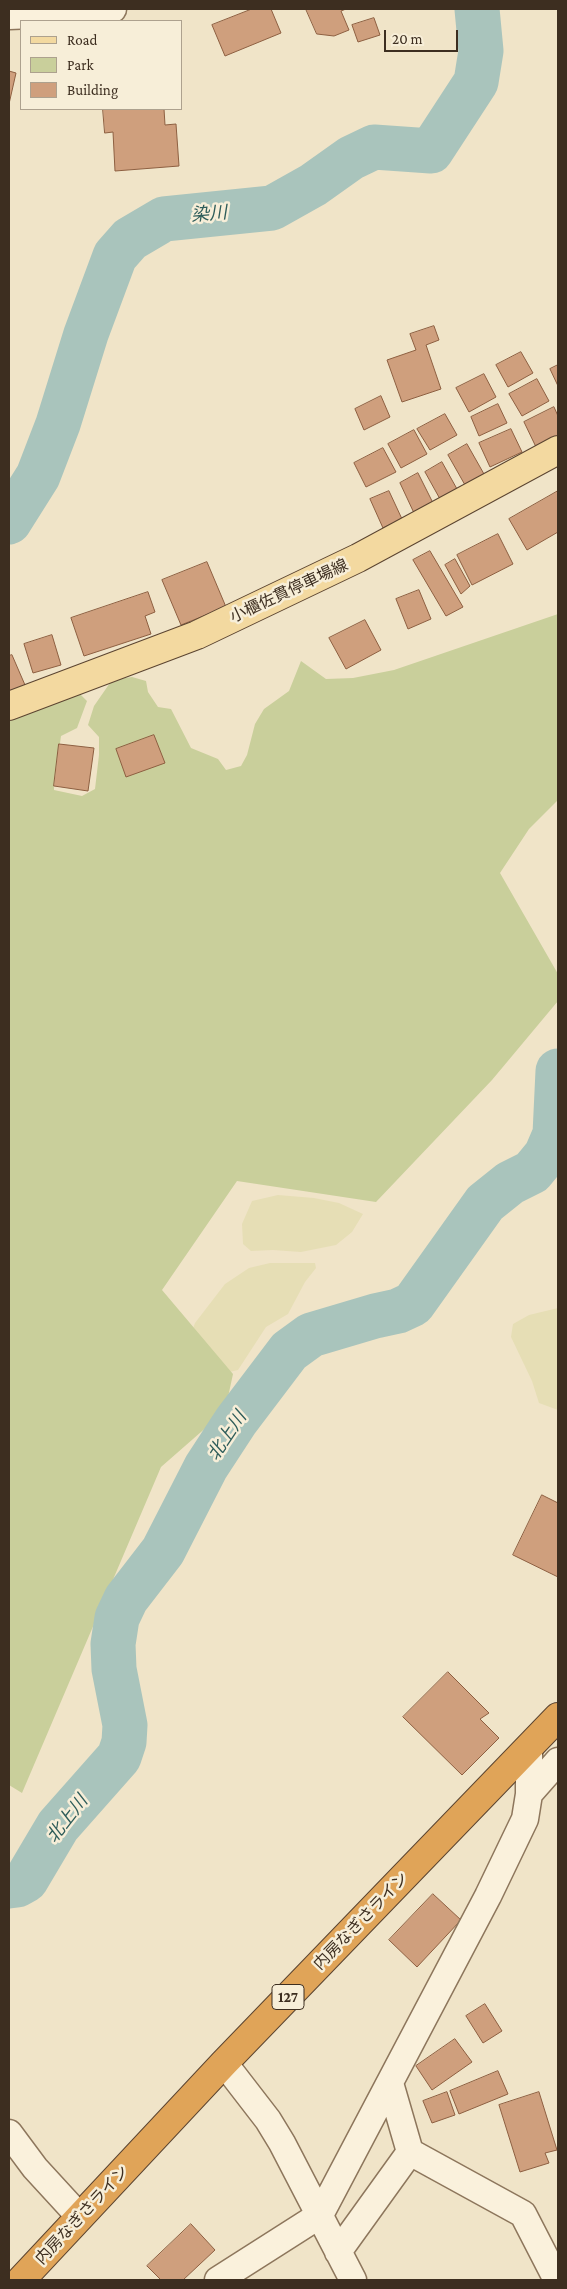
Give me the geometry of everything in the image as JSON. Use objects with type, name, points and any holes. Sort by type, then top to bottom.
[{"type":"highway","name":"内房なぎさライン","points":[[21,2280],[224,2063],[558,1717]]},
{"type":"main road","name":"小櫃佐貫停車場線","points":[[9,706],[197,635],[358,558],[558,450]]},
{"type":"street","points":[[9,16],[81,13],[113,9]]},
{"type":"street","points":[[218,2280],[320,2215],[492,1888],[525,1819],[529,1794],[530,1747]]},
{"type":"street","points":[[529,1794],[558,1761]]},
{"type":"street","points":[[224,2063],[268,2120],[353,2280]]},
{"type":"street","points":[[390,2083],[410,2152],[522,2214],[557,2280]]},
{"type":"street","points":[[9,2132],[35,2168],[80,2217]]},
{"type":"street","points":[[338,2252],[410,2152]]},
{"type":"shaded area","points":[[278,1195],[314,1198],[339,1203],[363,1214],[352,1232],[336,1245],[301,1252],[251,1251],[243,1244],[242,1224],[252,1201]]},
{"type":"shaded area","points":[[270,1263],[315,1263],[316,1268],[305,1282],[288,1314],[266,1327],[238,1370],[225,1373],[190,1336],[195,1323],[225,1284],[249,1268]]},
{"type":"shaded area","points":[[558,1308],[558,1410],[539,1403],[532,1381],[511,1337],[513,1324],[529,1315]]},
{"type":"green space","points":[[558,614],[558,800],[529,829],[500,873],[558,974],[558,1001],[492,1080],[376,1202],[237,1181],[162,1290],[233,1374],[225,1411],[161,1467],[22,1793],[9,1785],[9,720],[37,705],[78,692],[87,701],[77,728],[61,736],[54,786],[54,790],[82,796],[95,789],[99,737],[88,725],[94,706],[112,680],[132,677],[146,681],[148,692],[158,707],[171,709],[191,748],[218,759],[226,770],[241,766],[247,755],[255,724],[264,709],[289,691],[301,661],[326,679],[353,678],[394,670]]},
{"type":"building","points":[[252,9],[271,9],[281,33],[225,56],[212,25]]},
{"type":"building","points":[[306,9],[346,9],[341,11],[349,30],[334,36],[317,34]]},
{"type":"building","points":[[374,18],[380,35],[358,42],[352,25]]},
{"type":"building","points":[[9,71],[16,73],[9,104]]},
{"type":"building","points":[[103,110],[164,110],[165,125],[176,124],[179,166],[115,171],[113,132],[105,133]]},
{"type":"building","points":[[434,326],[439,340],[426,345],[441,389],[402,402],[387,360],[416,350],[410,334]]},
{"type":"building","points":[[521,352],[533,373],[508,387],[496,365]]},
{"type":"building","points":[[558,365],[558,386],[550,369]]},
{"type":"building","points":[[484,374],[496,397],[469,412],[456,388]]},
{"type":"building","points":[[537,379],[549,401],[522,416],[509,394]]},
{"type":"building","points":[[381,396],[390,417],[364,430],[355,409]]},
{"type":"building","points":[[498,404],[507,423],[479,436],[471,417]]},
{"type":"building","points":[[554,407],[558,416],[558,436],[536,447],[524,422]]},
{"type":"building","points":[[445,414],[457,435],[430,450],[417,429]]},
{"type":"building","points":[[511,429],[522,452],[490,467],[479,443]]},
{"type":"building","points":[[414,430],[427,454],[401,468],[388,444]]},
{"type":"building","points":[[467,444],[484,474],[465,485],[448,455]]},
{"type":"building","points":[[383,448],[396,472],[366,487],[354,463]]},
{"type":"building","points":[[442,462],[457,489],[440,499],[425,472]]},
{"type":"building","points":[[418,473],[433,503],[414,513],[400,483]]},
{"type":"building","points":[[389,491],[402,519],[383,528],[370,499]]},
{"type":"building","points":[[558,491],[558,532],[527,550],[509,519]]},
{"type":"building","points":[[498,534],[513,564],[472,585],[457,555]]},
{"type":"building","points":[[430,551],[463,607],[446,616],[413,560]]},
{"type":"building","points":[[455,559],[470,586],[461,594],[445,565]]},
{"type":"building","points":[[207,562],[226,607],[181,625],[162,580]]},
{"type":"building","points":[[419,590],[431,619],[408,629],[396,599]]},
{"type":"building","points":[[148,592],[155,612],[145,616],[151,634],[84,656],[71,618]]},
{"type":"building","points":[[365,620],[381,650],[346,669],[329,638]]},
{"type":"building","points":[[52,635],[61,665],[33,673],[24,644]]},
{"type":"building","points":[[12,655],[25,685],[9,692],[9,656]]},
{"type":"building","points":[[154,735],[165,763],[126,777],[116,749]]},
{"type":"building","points":[[59,744],[94,748],[88,791],[54,786]]},
{"type":"building","points":[[542,1495],[558,1503],[558,1577],[513,1555]]},
{"type":"building","points":[[448,1672],[489,1713],[480,1719],[499,1738],[462,1775],[403,1717]]},
{"type":"building","points":[[433,1894],[461,1920],[417,1967],[389,1940]]},
{"type":"building","points":[[485,2004],[502,2031],[483,2043],[466,2016]]},
{"type":"building","points":[[455,2039],[472,2062],[432,2090],[416,2066]]},
{"type":"building","points":[[498,2071],[508,2094],[459,2114],[450,2091]]},
{"type":"building","points":[[447,2092],[455,2115],[432,2123],[423,2101]]},
{"type":"building","points":[[539,2092],[557,2150],[545,2153],[549,2163],[520,2172],[499,2105]]},
{"type":"building","points":[[191,2224],[215,2250],[183,2280],[161,2280],[147,2266]]},
{"type":"waterway","name":"染川","points":[[9,522],[38,476],[58,424],[86,334],[115,256],[130,239],[164,219],[272,208],[313,185],[351,158],[374,147],[431,151],[476,82],[481,51],[477,9]]},
{"type":"waterway","name":"北上川","points":[[9,1886],[17,1885],[26,1880],[58,1826],[119,1757],[124,1742],[125,1725],[114,1669],[113,1644],[117,1618],[126,1599],[163,1551],[206,1467],[236,1421],[289,1351],[311,1335],[398,1311],[413,1304],[485,1203],[510,1183],[532,1172],[546,1155],[555,1134],[558,1071]]}]
